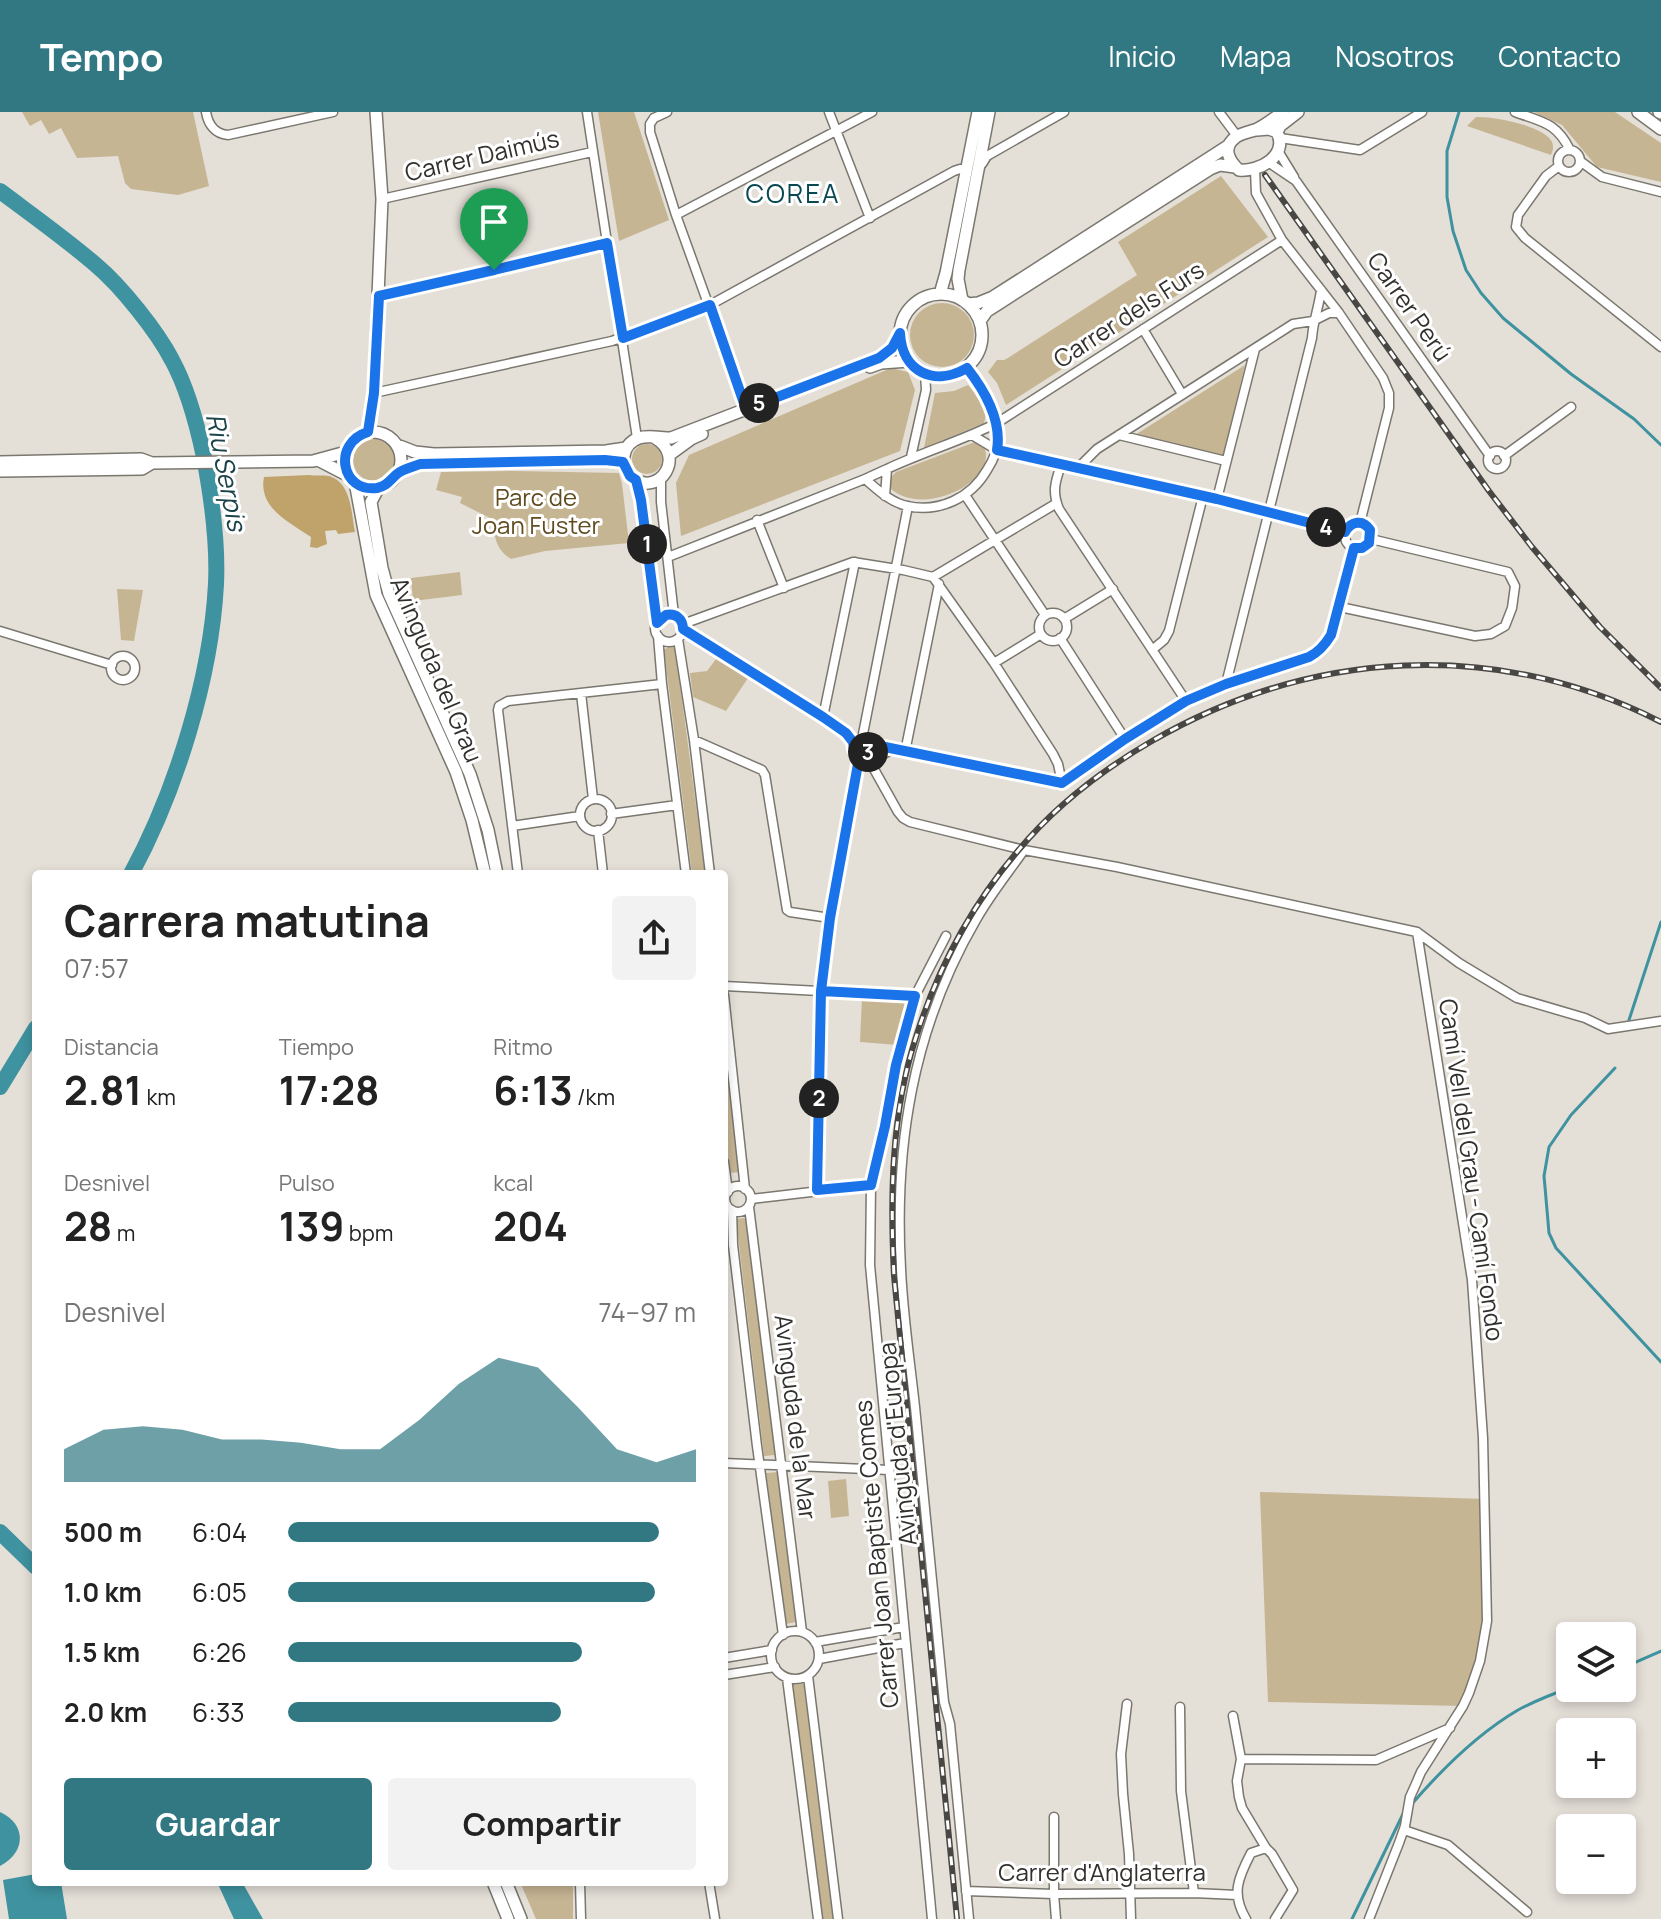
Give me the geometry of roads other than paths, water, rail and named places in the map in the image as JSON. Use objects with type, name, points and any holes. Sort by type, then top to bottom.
[{"type":"main road","points":[[368,432],[374,393],[382,199],[376,112]]},
{"type":"main road","points":[[965,302],[958,279],[978,112]]},
{"type":"main road","points":[[940,294],[989,112]]},
{"type":"main road","points":[[1257,130],[1283,112]]},
{"type":"main road","points":[[980,321],[987,311],[1210,169],[1220,165],[1255,170],[1268,162],[1281,143],[1278,135],[1280,126],[1298,112]]},
{"type":"main road","points":[[1638,112],[1661,129]]},
{"type":"main road","points":[[965,302],[978,303],[993,297],[1228,146],[1237,136],[1269,129],[1278,135]]},
{"type":"main road","points":[[1228,146],[1229,158],[1238,169]]},
{"type":"main road","points":[[950,295],[965,302],[975,311],[983,334],[976,358],[967,368],[947,376],[925,373],[909,361],[901,343],[902,322],[914,304],[925,297],[950,295]]},
{"type":"main road","points":[[397,445],[415,452],[434,454],[606,451],[626,448],[637,438],[671,438],[879,358],[892,348],[900,333]]},
{"type":"main road","points":[[669,455],[691,439],[881,363],[909,361]]},
{"type":"main road","points":[[318,460],[352,480],[363,486],[379,487],[390,482],[401,463],[401,454],[393,440],[382,433],[368,432],[354,438],[344,460],[352,480]]},
{"type":"main road","points":[[626,448],[623,462],[630,476],[649,483],[661,477],[668,467],[669,455],[664,445],[655,438]]},
{"type":"main road","points":[[0,462],[318,460],[346,452]]},
{"type":"main road","points":[[398,472],[420,464],[623,462]]},
{"type":"main road","points":[[0,471],[142,469],[152,463]]},
{"type":"main road","name":"Avinguda del Grau","points":[[352,480],[376,595],[456,772],[484,870]]},
{"type":"main road","name":"Avinguda del Grau","points":[[379,487],[371,502],[389,594],[470,774],[488,830],[496,870]]},
{"type":"main road","points":[[495,1886],[508,1919]]},
{"type":"main road","points":[[508,1886],[521,1919]]},
{"type":"street","points":[[206,112],[210,125],[222,135],[333,112]]},
{"type":"street","points":[[587,112],[637,438]]},
{"type":"street","points":[[667,112],[650,115],[650,132],[676,215],[746,409]]},
{"type":"street","points":[[829,112],[870,218]]},
{"type":"street","points":[[676,215],[872,112]]},
{"type":"street","points":[[374,393],[623,338],[710,305],[954,171],[971,173],[987,156],[1064,112]]},
{"type":"street","points":[[1219,112],[1237,136]]},
{"type":"street","points":[[1278,135],[1360,150],[1422,112]]},
{"type":"street","points":[[1515,112],[1552,126],[1559,131],[1570,150]]},
{"type":"street","points":[[1580,161],[1577,168],[1571,171],[1564,171],[1559,166],[1559,156],[1563,151],[1570,150],[1602,177],[1661,192]]},
{"type":"street","name":"Carrer Perú","points":[[1278,151],[1490,456]]},
{"type":"street","name":"Carrer Daimús","points":[[382,199],[592,152]]},
{"type":"street","name":"Carrer Perú","points":[[1268,162],[1296,181]]},
{"type":"street","points":[[1559,166],[1546,176],[1518,215],[1516,227],[1525,238],[1661,347]]},
{"type":"street","points":[[1238,169],[1256,193],[1282,240],[1339,313],[1383,378],[1390,398],[1360,523]]},
{"type":"street","points":[[1255,170],[1256,193]]},
{"type":"street","name":"Carrer dels Furs","points":[[865,479],[997,423],[1282,240]]},
{"type":"street","points":[[379,296],[607,243]]},
{"type":"street","points":[[1226,684],[1312,338],[1321,290]]},
{"type":"street","points":[[1078,468],[1097,449],[1293,324],[1339,313]]},
{"type":"street","points":[[1143,329],[1182,394]]},
{"type":"street","points":[[1653,340],[1661,330]]},
{"type":"street","points":[[1217,499],[1255,349]]},
{"type":"street","points":[[668,557],[865,479],[885,496],[908,506],[934,507],[965,495],[985,474],[997,450],[998,438],[997,423],[988,401],[967,368]]},
{"type":"street","points":[[911,457],[926,390],[925,373]]},
{"type":"street","points":[[1504,456],[1571,407]]},
{"type":"street","points":[[972,435],[997,450],[1269,511],[1345,532]]},
{"type":"street","points":[[1119,435],[1226,461]]},
{"type":"street","points":[[1497,452],[1504,456],[1506,461],[1503,466],[1495,469],[1489,464],[1490,456],[1497,452]]},
{"type":"street","points":[[1061,465],[1054,485],[1057,503],[1186,701]]},
{"type":"street","points":[[885,496],[887,469]]},
{"type":"street","points":[[661,477],[674,615]]},
{"type":"street","points":[[636,480],[657,623],[685,870]]},
{"type":"street","points":[[965,495],[1045,615]]},
{"type":"street","points":[[1152,650],[1169,631],[1203,496]]},
{"type":"street","points":[[905,752],[936,581],[994,539],[1057,503]]},
{"type":"street","points":[[908,506],[854,749],[893,749],[1062,783],[1186,701],[1316,653],[1331,635],[1354,548]]},
{"type":"street","points":[[757,520],[784,588]]},
{"type":"street","points":[[1360,523],[1368,527],[1371,539],[1362,548],[1354,548],[1345,540],[1345,532],[1349,526],[1360,523]]},
{"type":"street","points":[[1340,607],[1475,636],[1491,634],[1505,626],[1512,608],[1515,586],[1508,572],[1371,539]]},
{"type":"street","points":[[823,717],[855,562]]},
{"type":"street","points":[[710,870],[678,639],[683,627],[855,562],[896,568],[936,581],[1053,754],[1062,783]]},
{"type":"street","points":[[1064,619],[1113,589]]},
{"type":"street","points":[[1055,613],[1064,619],[1066,631],[1060,638],[1050,640],[1041,634],[1040,623],[1045,615],[1055,613]]},
{"type":"street","points":[[657,623],[662,617],[674,615],[683,627],[846,733],[858,737],[867,735],[873,766],[900,815],[910,822],[1024,850],[1417,932],[1459,963],[1517,998],[1585,1018],[1608,1029],[1661,1021]]},
{"type":"street","points":[[0,631],[112,665]]},
{"type":"street","points":[[994,663],[1041,634]]},
{"type":"street","points":[[658,636],[669,642],[678,639]]},
{"type":"street","points":[[1060,638],[1125,739]]},
{"type":"street","points":[[518,870],[499,706],[508,701],[662,684]]},
{"type":"street","points":[[581,693],[593,799]]},
{"type":"street","points":[[694,740],[762,770],[787,910],[830,918]]},
{"type":"street","points":[[817,1190],[821,991],[830,918],[870,748]]},
{"type":"street","points":[[873,766],[882,755],[893,749]]},
{"type":"street","points":[[593,799],[608,804],[611,814],[608,825],[598,830],[584,825],[580,816],[583,805],[593,799]]},
{"type":"street","points":[[611,814],[677,805]]},
{"type":"street","points":[[512,826],[580,816]]},
{"type":"street","points":[[598,830],[603,870]]},
{"type":"street","name":"Avinguda d'Europa","points":[[969,1919],[902,1285],[900,1188],[904,1133],[913,1080],[930,1020],[978,917],[1024,850]]},
{"type":"street","name":"Camí Vell del Grau - Camí Fondo","points":[[1404,1830],[1410,1797],[1421,1772],[1463,1706],[1475,1677],[1487,1621],[1483,1438],[1472,1280],[1417,932]]},
{"type":"street","name":"Carrer Joan Baptiste Comes","points":[[932,1919],[870,1265],[871,1185],[896,1065],[915,996],[946,936]]},
{"type":"street","points":[[728,986],[915,996]]},
{"type":"street","points":[[728,1032],[745,1189]]},
{"type":"street","points":[[728,1203],[744,1211],[750,1203],[817,1190],[871,1185]]},
{"type":"street","points":[[728,1200],[736,1187],[749,1193],[750,1203]]},
{"type":"street","name":"Avinguda de la Mar","points":[[750,1203],[802,1632]]},
{"type":"street","name":"Avinguda de la Mar","points":[[728,1209],[783,1635]]},
{"type":"street","points":[[728,1463],[889,1470]]},
{"type":"street","points":[[815,1642],[904,1627]]},
{"type":"street","points":[[802,1632],[815,1642],[819,1659],[808,1676],[787,1678],[775,1667],[772,1650],[783,1635],[802,1632]]},
{"type":"street","points":[[819,1659],[905,1643]]},
{"type":"street","points":[[728,1657],[772,1650]]},
{"type":"street","points":[[728,1674],[775,1667]]},
{"type":"street","points":[[808,1676],[838,1919]]},
{"type":"street","points":[[787,1678],[818,1919]]},
{"type":"street","points":[[1127,1704],[1121,1754],[1132,1894],[1131,1919]]},
{"type":"street","points":[[1180,1707],[1181,1791],[1194,1893]]},
{"type":"street","points":[[1233,1716],[1241,1759],[1237,1781],[1242,1808],[1293,1890],[1275,1919]]},
{"type":"street","points":[[1241,1759],[1376,1760],[1450,1727]]},
{"type":"street","points":[[1054,1817],[1056,1919]]},
{"type":"street","points":[[1369,1919],[1404,1830],[1448,1845],[1527,1912]]},
{"type":"street","points":[[1246,1919],[1238,1905],[1239,1879],[1257,1834]]},
{"type":"street","points":[[1251,1853],[1266,1848]]},
{"type":"street","points":[[580,1886],[581,1919]]},
{"type":"street","points":[[710,1886],[715,1919]]},
{"type":"street","name":"Carrer d'Anglaterra","points":[[966,1891],[1237,1895]]},
{"type":"water","points":[[0,1812],[15,1824],[20,1839],[15,1854],[0,1866]]},
{"type":"water","points":[[32,1875],[32,1886],[62,1886],[67,1919],[9,1919],[3,1880]]},
{"type":"water","points":[[219,1886],[244,1886],[263,1919],[234,1919]]},
{"type":"waterway","points":[[1459,112],[1447,151],[1447,197],[1453,231],[1466,270],[1503,318],[1571,374],[1634,419],[1661,445]]},
{"type":"waterway","name":"Riu Serpis","points":[[0,191],[96,265],[148,323],[178,371],[204,457],[214,520],[216,568],[207,657],[176,771],[163,807],[133,870]]},
{"type":"waterway","points":[[1629,1020],[1661,922]]},
{"type":"waterway","name":"Riu Serpis","points":[[0,1087],[32,1035]]},
{"type":"waterway","points":[[1615,1068],[1571,1115],[1549,1147],[1544,1176],[1549,1233],[1556,1248],[1661,1362]]},
{"type":"waterway","name":"Riu Serpis","points":[[0,1532],[32,1563]]},
{"type":"waterway","points":[[1636,1662],[1661,1651]]},
{"type":"waterway","points":[[1411,1805],[1448,1765],[1488,1730],[1524,1707],[1556,1693]]},
{"type":"waterway","points":[[1352,1919],[1403,1814]]},
{"type":"railway","points":[[1265,175],[1532,547],[1600,627],[1661,688]]},
{"type":"railway","points":[[957,1919],[894,1276],[892,1216],[897,1125],[908,1066],[934,987],[970,917],[1000,873],[1031,836],[1097,777],[1152,741],[1213,710],[1275,687],[1339,672],[1404,666],[1469,667],[1534,677],[1598,695],[1661,722]]},
{"type":"district","name":"COREA","points":[[793,194]]},
{"type":"park label","name":"Parc de Joan Fuster","points":[[536,512]]}]
